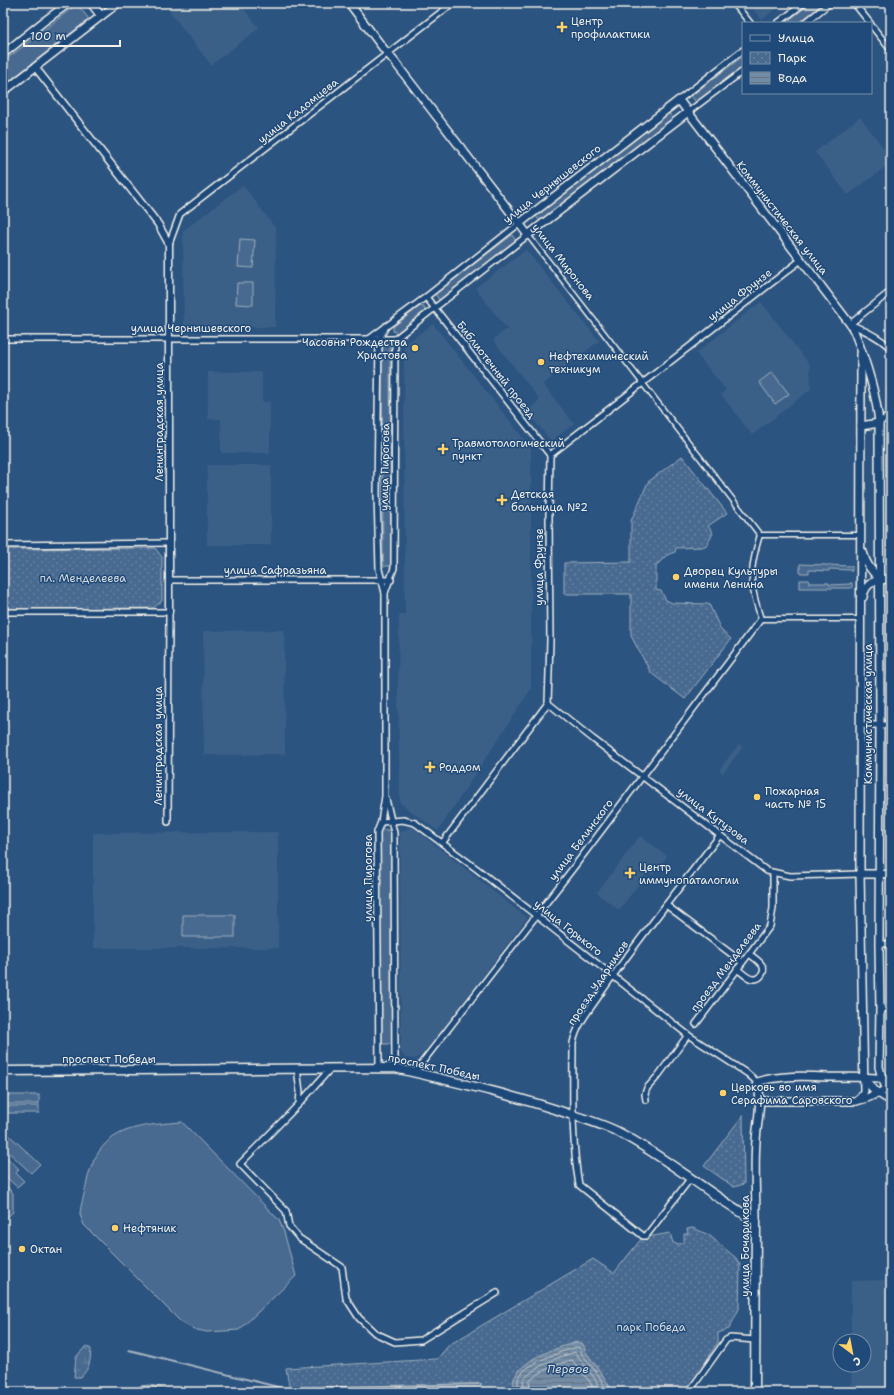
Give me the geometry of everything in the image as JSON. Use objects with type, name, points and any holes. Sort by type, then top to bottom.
[{"type":"main road","points":[[3,54],[69,3]]},
{"type":"main road","points":[[91,3],[101,16]]},
{"type":"main road","points":[[3,92],[118,3]]},
{"type":"main road","name":"улица Миронова","points":[[349,3],[528,235]]},
{"type":"main road","name":"Коммунистическая улица","points":[[679,100],[850,324],[854,331],[873,386],[879,423],[879,1067],[882,1078],[889,1089]]},
{"type":"main road","name":"улица Чернышевского","points":[[520,223],[679,100]]},
{"type":"main road","points":[[528,235],[688,112]]},
{"type":"main road","name":"Коммунистическая улица","points":[[856,1101],[863,1094],[860,874],[861,352]]},
{"type":"main road","points":[[861,426],[879,423]]},
{"type":"main road","points":[[860,536],[865,560],[870,570],[880,578],[891,579]]},
{"type":"main road","points":[[860,618],[864,591],[869,584],[880,578]]},
{"type":"main road","name":"улица Кутузова","points":[[860,874],[879,874]]},
{"type":"main road","name":"проспект Победы","points":[[3,1071],[395,1068],[502,1093],[595,1122],[620,1133],[653,1153],[732,1207],[756,1221]]},
{"type":"main road","points":[[757,1082],[774,1077],[786,1076],[891,1079]]},
{"type":"main road","points":[[863,1077],[878,1094]]},
{"type":"main road","name":"улица Бочарикова","points":[[755,1392],[756,1142],[759,1101],[759,1089],[757,1082]]},
{"type":"main road","points":[[759,1101],[856,1101],[889,1089]]},
{"type":"street","name":"улица Кадомцева","points":[[169,244],[180,214],[389,54],[453,3]]},
{"type":"street","points":[[734,3],[749,22]]},
{"type":"street","points":[[779,22],[804,3]]},
{"type":"street","points":[[806,22],[830,3]]},
{"type":"street","points":[[854,3],[868,22]]},
{"type":"street","points":[[872,26],[891,50]]},
{"type":"street","name":"улица Чернышевского","points":[[679,100],[742,51]]},
{"type":"street","name":"Ленинградская улица","points":[[36,67],[158,224],[169,244],[168,822]]},
{"type":"street","points":[[688,112],[742,71]]},
{"type":"street","name":"улица Чернышевского","points":[[380,339],[386,326],[520,223]]},
{"type":"street","points":[[395,339],[528,235]]},
{"type":"street","name":"улица Миронова","points":[[528,235],[760,535]]},
{"type":"street","name":"улица Фрунзе","points":[[548,703],[550,641],[550,455],[801,260]]},
{"type":"street","points":[[891,291],[850,324],[885,342],[891,349]]},
{"type":"street","name":"Библиотечный проезд","points":[[426,296],[550,455]]},
{"type":"street","points":[[370,339],[386,326]]},
{"type":"street","name":"улица Чернышевского","points":[[3,339],[395,339]]},
{"type":"street","name":"улица Пирогова","points":[[379,1067],[377,832],[385,796],[385,593],[379,569],[377,494],[380,339]]},
{"type":"street","name":"улица Пирогова","points":[[385,593],[394,568],[395,339]]},
{"type":"street","points":[[879,423],[891,414]]},
{"type":"street","points":[[860,536],[760,535],[754,557],[752,576],[754,596],[761,619],[860,618]]},
{"type":"street","points":[[3,545],[169,543]]},
{"type":"street","name":"улица Сафразьяна","points":[[168,580],[390,580]]},
{"type":"street","points":[[3,612],[169,612]]},
{"type":"street","name":"улица Белинского","points":[[414,1073],[536,916],[761,619]]},
{"type":"street","points":[[444,842],[548,703]]},
{"type":"street","name":"улица Кутузова","points":[[548,703],[767,871],[790,876],[860,874]]},
{"type":"street","points":[[861,725],[891,725]]},
{"type":"street","points":[[385,796],[394,833],[395,1068]]},
{"type":"street","name":"улица Горького","points":[[380,822],[403,820],[416,823],[444,842],[536,916],[688,1034],[748,1074],[757,1082]]},
{"type":"street","name":"проезд Ударников","points":[[690,1179],[646,1236],[643,1236],[579,1185],[574,1115],[573,1043],[575,1034],[580,1025],[613,975],[720,834]]},
{"type":"street","name":"проезд Менделеева","points":[[696,1024],[770,926],[774,908],[773,873]]},
{"type":"street","name":"улица Кутузова","points":[[879,874],[891,874]]},
{"type":"street","points":[[666,905],[742,962]]},
{"type":"street","points":[[879,944],[891,944]]},
{"type":"street","points":[[737,969],[750,978],[756,979],[762,976],[764,970],[762,964],[749,954]]},
{"type":"street","points":[[880,1008],[891,1009]]},
{"type":"street","points":[[646,1100],[645,1094],[647,1088],[658,1076],[688,1034]]},
{"type":"street","points":[[297,1068],[300,1092],[299,1104]]},
{"type":"street","points":[[331,1068],[299,1104],[240,1164],[286,1211],[288,1226],[299,1238],[342,1267],[346,1298],[359,1318],[375,1333],[395,1342],[421,1340],[497,1294]]},
{"type":"street","points":[[889,1089],[891,1098]]},
{"type":"street","points":[[878,1094],[891,1102]]},
{"type":"street","points":[[689,1392],[726,1340],[730,1338],[755,1340]]},
{"type":"shaded area","points":[[180,3],[239,3],[259,28],[211,65],[169,11]]},
{"type":"shaded area","points":[[748,3],[783,3],[762,20]]},
{"type":"shaded area","points":[[860,117],[891,158],[891,163],[848,195],[815,152]]},
{"type":"shaded area","points":[[243,185],[276,229],[275,327],[184,327],[183,231]]},
{"type":"shaded area","name":"Нефтехимический техникум","points":[[526,250],[599,341],[543,384],[574,424],[551,441],[527,411],[540,400],[493,340],[507,329],[475,288]]},
{"type":"shaded area","points":[[761,302],[810,365],[811,389],[752,435],[721,394],[726,390],[696,353]]},
{"type":"shaded area","points":[[433,324],[531,448],[531,689],[438,831],[400,803],[398,689],[399,615],[405,615],[404,345]]},
{"type":"shaded area","points":[[208,372],[262,372],[262,402],[270,402],[270,453],[221,453],[221,419],[208,419]]},
{"type":"shaded area","points":[[207,465],[271,465],[271,545],[207,545]]},
{"type":"shaded area","points":[[284,630],[285,754],[204,755],[203,631]]},
{"type":"shaded area","points":[[739,744],[743,747],[723,773],[719,770]]},
{"type":"shaded area","points":[[412,827],[527,918],[425,1052],[415,1059],[406,1058],[401,1052],[400,832]]},
{"type":"shaded area","points":[[278,832],[278,948],[93,948],[93,833]]},
{"type":"shaded area","name":"Центр иммунопаталогии","points":[[640,836],[667,856],[652,875],[648,872],[619,910],[597,893]]},
{"type":"shaded area","points":[[891,1280],[891,1392],[851,1392],[852,1373],[872,1373],[872,1333],[851,1333],[851,1281]]},
{"type":"green space","points":[[811,3],[824,3],[799,22],[786,22]]},
{"type":"green space","points":[[77,4],[89,19],[3,86],[3,62]]},
{"type":"green space","points":[[742,57],[742,67],[696,102],[691,96]]},
{"type":"green space","points":[[669,113],[674,120],[541,223],[536,216]]},
{"type":"green space","points":[[512,235],[517,242],[440,301],[435,294]]},
{"type":"green space","points":[[240,239],[255,240],[253,268],[238,267]]},
{"type":"green space","points":[[237,283],[253,283],[253,305],[236,304]]},
{"type":"green space","points":[[420,306],[424,307],[425,312],[397,333],[393,331],[393,327]]},
{"type":"green space","points":[[382,344],[390,344],[391,566],[383,566]]},
{"type":"green space","points":[[772,372],[789,394],[775,404],[759,382]]},
{"type":"green space","points":[[682,456],[727,513],[708,526],[713,533],[707,545],[702,547],[676,548],[675,552],[667,555],[658,564],[656,564],[656,590],[661,591],[666,600],[672,603],[709,604],[721,630],[731,639],[685,699],[651,673],[631,636],[631,594],[564,594],[564,563],[631,562],[631,521],[648,482]]},
{"type":"green space","name":"пл. Менделеева","points":[[155,548],[162,557],[162,601],[153,608],[3,609],[3,549]]},
{"type":"green space","points":[[800,564],[852,566],[852,571],[829,569],[829,571],[809,570],[809,573],[800,573]]},
{"type":"green space","points":[[800,580],[809,580],[809,583],[829,583],[829,585],[852,583],[852,588],[800,588]]},
{"type":"green space","points":[[379,830],[391,830],[392,1044],[382,1044]]},
{"type":"green space","points":[[183,915],[235,915],[235,937],[183,937]]},
{"type":"green space","points":[[3,1095],[39,1095],[39,1104],[3,1104]]},
{"type":"green space","points":[[3,1106],[39,1106],[39,1113],[3,1113]]},
{"type":"green space","points":[[743,1115],[744,1184],[734,1187],[704,1166]]},
{"type":"green space","name":"Нефтяник","points":[[182,1122],[279,1220],[284,1232],[296,1276],[239,1330],[207,1332],[193,1329],[180,1321],[84,1225],[80,1216],[91,1167],[99,1152],[108,1141],[119,1134],[133,1129]]},
{"type":"green space","points":[[9,1135],[40,1164],[31,1173],[3,1147],[3,1141]]},
{"type":"green space","points":[[3,1154],[19,1169],[16,1173],[24,1181],[17,1187],[3,1174]]},
{"type":"green space","points":[[3,1183],[13,1193],[13,1212],[3,1221]]},
{"type":"green space","name":"парк Победa","points":[[693,1228],[709,1235],[736,1258],[740,1265],[739,1309],[729,1329],[718,1333],[718,1342],[693,1382],[683,1392],[290,1392],[286,1368],[437,1359],[449,1345],[593,1259],[614,1273],[642,1238],[670,1233],[673,1243],[680,1244],[684,1242],[684,1234],[688,1234],[687,1229]]},
{"type":"green space","points":[[86,1346],[91,1349],[89,1364],[81,1377],[74,1377],[76,1357]]},
{"type":"water","name":"Первое","points":[[577,1342],[583,1344],[586,1352],[613,1392],[517,1392],[513,1382],[523,1367],[549,1351]]},
{"type":"water","points":[[150,1385],[179,1392],[133,1392],[140,1386]]},
{"type":"waterway","points":[[129,1350],[282,1388]]},
{"type":"waterway","points":[[290,1388],[481,1384]]},
{"type":"place","name":"Центр профилактики","points":[[562,27]]},
{"type":"place","name":"Часовня Рождества Христова","points":[[415,348]]},
{"type":"place","name":"Нефтехимический техникум","points":[[541,362]]},
{"type":"place","name":"Травмотологический пункт","points":[[443,449]]},
{"type":"place","name":"Детская больница №2","points":[[502,500]]},
{"type":"place","name":"Дворец Культуры имени Ленина","points":[[676,577]]},
{"type":"place","name":"Роддом","points":[[430,767]]},
{"type":"place","name":"Пожарная часть № 15","points":[[757,797]]},
{"type":"place","name":"Центр иммунопаталогии","points":[[630,873]]},
{"type":"place","name":"Церковь во имя Серафима Саровского","points":[[723,1093]]},
{"type":"place","name":"Нефтяник","points":[[115,1228]]},
{"type":"place","name":"Октан","points":[[22,1249]]}]
